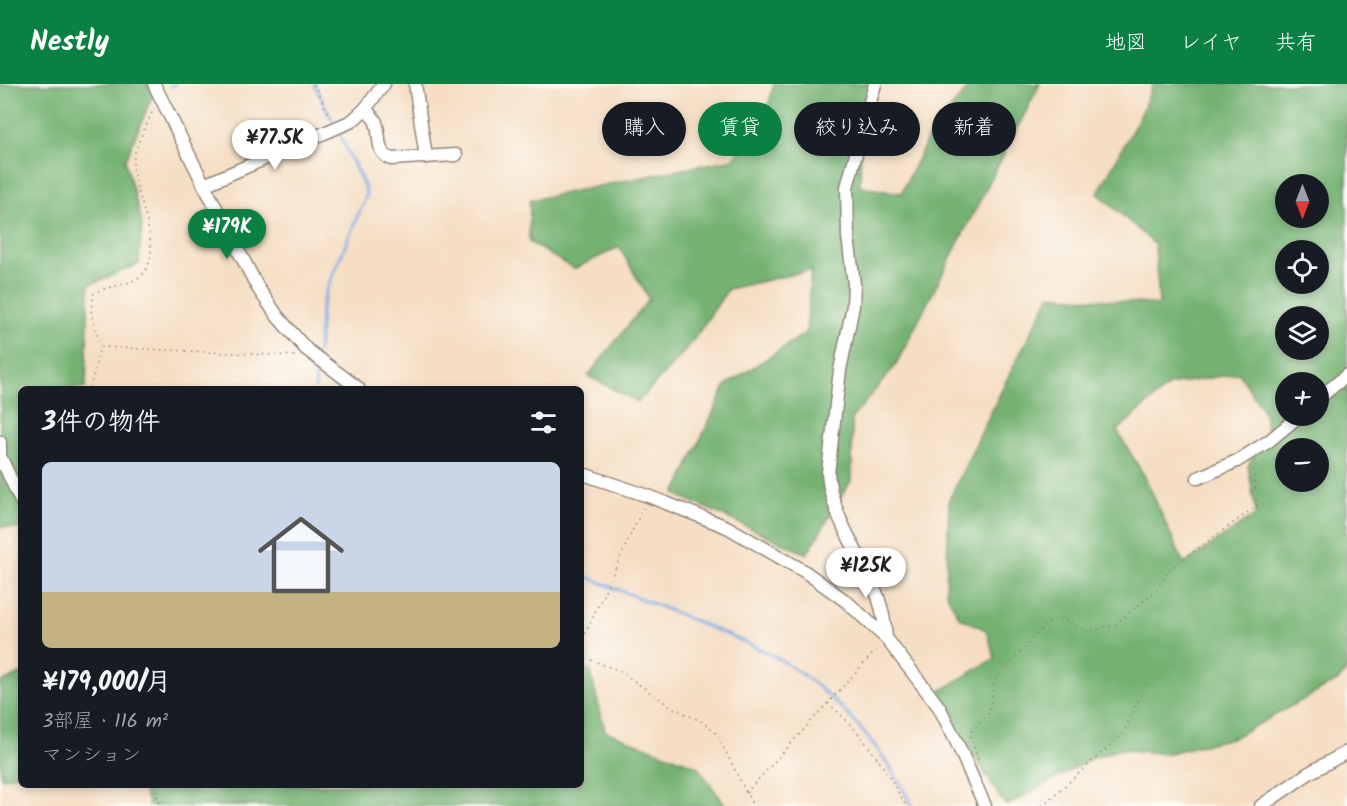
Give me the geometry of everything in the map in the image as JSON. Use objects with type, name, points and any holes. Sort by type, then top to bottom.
[{"type":"street","points":[[154,84],[258,288],[278,317],[311,354],[355,386]]},
{"type":"street","points":[[204,185],[352,121],[365,109],[384,84]]},
{"type":"street","points":[[415,84],[426,157]]},
{"type":"street","points":[[875,84],[848,187],[848,237],[854,284],[853,306],[840,370],[828,472],[829,486],[838,513],[879,599],[886,638]]},
{"type":"street","points":[[365,109],[375,119],[381,152],[386,157],[391,159],[456,155]]},
{"type":"street","points":[[1329,390],[1347,375]]},
{"type":"street","points":[[1198,478],[1237,461],[1269,441],[1287,426]]},
{"type":"street","points":[[0,442],[0,467]]},
{"type":"street","points":[[1,458],[18,495]]},
{"type":"street","points":[[584,474],[727,526],[779,555],[847,602],[886,638],[939,707],[985,806]]},
{"type":"street","points":[[1262,806],[1309,773],[1347,752]]},
{"type":"path","points":[[314,84],[335,129]]},
{"type":"path","points":[[90,386],[100,347],[91,311],[94,293],[135,280],[142,275],[149,261],[148,226],[133,164],[154,107],[161,97]]},
{"type":"path","points":[[100,347],[296,356],[311,354]]},
{"type":"path","points":[[978,761],[970,733],[988,713],[995,680],[1023,648],[1047,623],[1062,618],[1088,632],[1115,625],[1156,590],[1171,568],[1258,505],[1253,471],[1258,461]]},
{"type":"path","points":[[584,636],[648,496]]},
{"type":"path","points":[[746,794],[886,638]]},
{"type":"path","points":[[584,658],[620,671],[671,707],[703,722],[717,735],[753,806]]},
{"type":"path","points":[[1042,806],[1123,734],[1151,674]]},
{"type":"path","points":[[827,702],[865,739],[906,806]]},
{"type":"path","points":[[156,788],[159,806]]},
{"type":"green space","points":[[0,84],[147,84],[153,94],[125,161],[142,223],[139,264],[89,285],[86,386],[18,386],[18,529],[0,526]]},
{"type":"green space","points":[[774,84],[869,84],[864,102],[794,102],[794,156],[860,156],[860,187],[901,193],[932,130],[932,156],[1003,156],[895,366],[852,418],[852,479],[807,554],[675,494],[726,385],[806,333],[811,270],[728,289],[690,345],[638,402],[588,376],[649,299],[619,247],[574,269],[529,242],[530,200],[733,159],[736,156],[782,156],[782,102],[769,102]]},
{"type":"green space","points":[[968,84],[1040,84],[1016,131],[1016,102],[956,102],[967,90]]},
{"type":"green space","points":[[1153,84],[1347,84],[1347,670],[1339,680],[1235,737],[1165,754],[1121,749],[1094,757],[1006,806],[949,718],[937,693],[995,658],[986,630],[959,617],[946,593],[949,500],[1050,295],[1159,305],[1155,245],[1098,193],[1142,112]],"holes":[[[1239,373],[1264,412],[1267,431],[1248,466],[1256,514],[1184,564],[1145,477],[1117,431],[1169,385]]]},
{"type":"green space","points":[[584,667],[590,670],[605,731],[697,766],[726,806],[149,806],[143,788],[584,788]]},
{"type":"green space","points":[[18,675],[18,775],[1,778],[0,683]]},
{"type":"waterway","points":[[170,86],[176,84]]},
{"type":"waterway","points":[[314,84],[335,125]]},
{"type":"waterway","points":[[318,352],[321,310],[327,289],[366,196],[365,188],[338,131]]},
{"type":"waterway","points":[[315,386],[317,362]]},
{"type":"waterway","points":[[584,576],[742,641],[792,667],[833,700],[870,739],[900,783],[912,806]]}]
